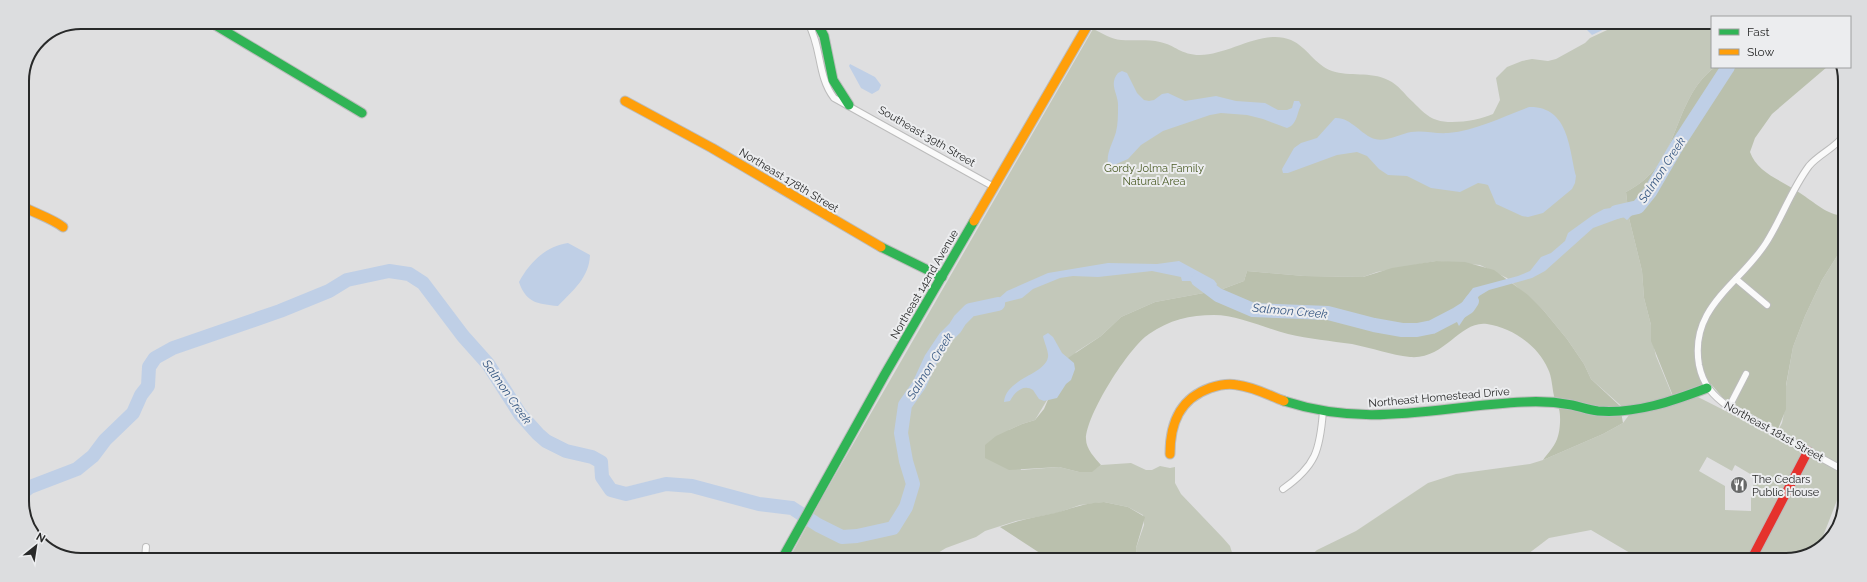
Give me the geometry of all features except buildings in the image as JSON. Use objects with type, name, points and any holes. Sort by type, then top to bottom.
[{"type":"street","points":[[222,29],[362,113]]},
{"type":"street","name":"Southeast 39th Street","points":[[811,29],[816,40],[821,69],[829,91],[834,98],[849,105],[994,188]]},
{"type":"street","name":"Southeast 39th Street","points":[[820,29],[824,36],[832,80],[849,105]]},
{"type":"street","name":"Northeast 142nd Avenue","points":[[785,553],[810,505],[1086,29]]},
{"type":"street","name":"Northeast 178th Street","points":[[625,101],[712,148],[870,241],[942,277]]},
{"type":"street","points":[[1707,388],[1698,358],[1700,328],[1709,309],[1766,244],[1790,195],[1810,166],[1838,140]]},
{"type":"street","points":[[29,210],[40,216],[54,220],[63,227]]},
{"type":"street","points":[[1736,279],[1767,305]]},
{"type":"street","points":[[1729,407],[1746,374]]},
{"type":"street","name":"Northeast Homestead Drive","points":[[1170,454],[1169,436],[1173,420],[1183,404],[1197,393],[1216,386],[1234,384],[1251,388],[1289,403],[1323,411],[1374,416],[1544,401],[1601,411],[1627,411],[1659,404],[1707,388]]},
{"type":"street","name":"Northeast 181st Street","points":[[1707,388],[1713,396],[1729,407],[1838,467]]},
{"type":"street","points":[[1283,489],[1299,478],[1313,460],[1321,440],[1323,411]]},
{"type":"street","points":[[1755,553],[1808,451]]},
{"type":"street","points":[[146,548],[146,553]]},
{"type":"green space","name":"Gordy Jolma Family Natural Area","points":[[1093,29],[1117,39],[1165,43],[1193,55],[1211,54],[1258,39],[1280,37],[1297,43],[1321,65],[1332,71],[1346,74],[1381,77],[1392,82],[1427,115],[1433,119],[1450,122],[1473,120],[1493,114],[1500,100],[1496,78],[1507,67],[1532,59],[1548,61],[1556,59],[1585,43],[1590,38],[1609,29],[1711,29],[1711,68],[1714,68],[1701,81],[1690,97],[1667,149],[1658,165],[1644,180],[1626,192],[1629,218],[1642,271],[1644,298],[1651,325],[1651,335],[1656,356],[1675,402],[1698,397],[1775,436],[1782,423],[1786,404],[1786,386],[1793,347],[1805,316],[1822,280],[1838,255],[1838,498],[1822,539],[1812,546],[1792,553],[1630,553],[1591,530],[1549,538],[1529,553],[1314,553],[1356,531],[1428,483],[1456,474],[1530,464],[1543,460],[1603,434],[1623,423],[1629,415],[1627,411],[1591,379],[1584,364],[1567,339],[1544,311],[1507,278],[1480,265],[1436,261],[1377,272],[1363,277],[1304,276],[1247,271],[1244,281],[1220,290],[1155,302],[1121,317],[1101,336],[1076,352],[1035,420],[1009,430],[1021,470],[1059,467],[1079,472],[1091,472],[1101,465],[1131,463],[1146,470],[1152,470],[1160,466],[1170,468],[1175,467],[1175,483],[1181,494],[1230,546],[1232,553],[1136,553],[1136,548],[1144,525],[1143,515],[1128,507],[1104,502],[1080,505],[1057,513],[1016,521],[985,531],[976,537],[946,548],[938,553],[792,553],[822,498]],"holes":[[[1707,457],[1732,471],[1735,465],[1757,478],[1751,490],[1751,511],[1725,510],[1725,486],[1699,471]]]},
{"type":"green space","points":[[1714,68],[1826,68],[1772,114],[1755,138],[1750,152],[1758,166],[1764,171],[1826,211],[1838,215],[1838,255],[1822,280],[1805,316],[1793,347],[1786,385],[1786,409],[1778,429],[1723,398],[1711,384],[1673,396],[1651,341],[1651,325],[1644,298],[1642,271],[1629,218],[1626,192],[1644,180],[1658,165],[1675,132],[1690,97],[1701,81]]},
{"type":"green space","points":[[1436,261],[1465,262],[1494,270],[1528,295],[1544,311],[1567,339],[1584,364],[1591,379],[1620,406],[1623,423],[1603,434],[1543,460],[1556,443],[1560,423],[1559,409],[1554,396],[1549,372],[1544,360],[1531,345],[1506,329],[1496,326],[1477,324],[1460,333],[1433,353],[1410,357],[1352,344],[1312,339],[1288,334],[1232,317],[1205,315],[1180,319],[1157,329],[1141,341],[1120,367],[1093,414],[1088,428],[1086,443],[1091,453],[1101,465],[1092,472],[1079,472],[1059,467],[1009,470],[985,458],[985,445],[996,436],[1022,424],[1035,420],[1044,409],[1065,360],[1101,336],[1121,317],[1155,302],[1220,290],[1244,281],[1247,271],[1304,276],[1363,277],[1392,268]]},
{"type":"green space","points":[[1104,502],[1128,507],[1145,517],[1136,548],[1136,553],[1040,553],[1000,527],[1085,505]]},
{"type":"water","points":[[1586,29],[1605,29],[1592,35]]},
{"type":"water","points":[[850,64],[875,77],[881,85],[879,90],[872,94],[861,88],[849,66]]},
{"type":"water","points":[[1122,71],[1127,73],[1137,93],[1144,100],[1149,101],[1154,100],[1162,94],[1168,93],[1185,101],[1216,96],[1236,101],[1265,103],[1278,110],[1287,110],[1292,108],[1294,101],[1299,101],[1301,105],[1295,122],[1287,128],[1247,115],[1221,113],[1210,115],[1163,131],[1141,145],[1128,159],[1114,165],[1108,164],[1108,156],[1116,132],[1118,120],[1118,102],[1114,82],[1115,77]]},
{"type":"water","points":[[1529,107],[1542,109],[1552,114],[1560,121],[1569,142],[1576,176],[1572,189],[1543,213],[1528,217],[1522,216],[1496,204],[1488,185],[1484,184],[1478,183],[1460,192],[1431,188],[1407,176],[1388,175],[1379,169],[1367,156],[1357,152],[1337,155],[1288,173],[1283,173],[1282,169],[1294,148],[1301,143],[1317,138],[1335,118],[1346,120],[1365,134],[1379,140],[1407,133],[1448,133],[1469,129],[1489,123]]},
{"type":"water","points":[[1624,206],[1638,209],[1627,220],[1623,217],[1593,228],[1545,271],[1532,278],[1489,290],[1479,296],[1459,326],[1456,320],[1460,305],[1473,288],[1518,276],[1530,271],[1541,257],[1551,253],[1565,241],[1568,233],[1593,215],[1604,209]]},
{"type":"water","points":[[568,243],[590,255],[587,270],[579,283],[558,306],[539,303],[529,298],[525,294],[519,282],[523,275],[539,256],[552,248]]},
{"type":"water","points":[[1179,261],[1214,280],[1217,284],[1212,292],[1190,281],[1182,281],[1181,277],[1152,271],[1098,277],[1073,276],[1060,278],[1033,289],[1022,298],[1006,302],[995,309],[982,313],[973,313],[986,302],[998,299],[1007,291],[1048,273],[1108,263],[1157,264]]},
{"type":"water","points":[[1048,333],[1053,337],[1062,353],[1074,363],[1075,369],[1071,380],[1066,384],[1057,398],[1044,401],[1039,399],[1033,390],[1029,388],[1022,388],[1016,392],[1010,401],[1004,402],[1006,394],[1011,387],[1040,368],[1045,363],[1048,355],[1043,336]]},
{"type":"waterway","name":"Salmon Creek","points":[[1616,212],[1638,207],[1650,192],[1678,144],[1727,68]]},
{"type":"waterway","name":"Salmon Creek","points":[[29,488],[77,469],[93,456],[105,440],[133,413],[141,395],[148,386],[149,367],[155,358],[173,348],[280,311],[329,291],[347,280],[389,271],[409,274],[423,283],[463,336],[488,364],[520,414],[538,434],[546,441],[566,451],[592,457],[601,462],[602,477],[611,490],[626,494],[666,484],[692,486],[759,504],[792,508],[818,525],[842,537],[857,536],[893,528],[906,507],[913,484],[906,461],[901,433],[905,405],[919,385],[931,359],[945,338],[970,310],[998,304]]},
{"type":"waterway","name":"Salmon Creek","points":[[1198,280],[1218,295],[1253,310],[1328,313],[1374,325],[1402,330],[1417,330],[1432,327],[1468,307],[1472,301]]},
{"type":"traffic: fast","points":[[222,29],[362,113]]},
{"type":"traffic: fast","points":[[820,29],[824,36],[833,80],[849,105]]},
{"type":"traffic: fast","points":[[785,553],[885,374],[974,221]]},
{"type":"traffic: fast","points":[[881,247],[942,277]]},
{"type":"traffic: fast","points":[[1284,401],[1316,409],[1346,414],[1375,415],[1404,414],[1524,402],[1560,403],[1595,411],[1612,411],[1654,406],[1707,388]]},
{"type":"traffic: slow","points":[[974,221],[1086,29]]},
{"type":"traffic: slow","points":[[625,101],[712,148],[881,247]]},
{"type":"traffic: slow","points":[[29,209],[63,227]]},
{"type":"traffic: slow","points":[[1170,454],[1170,443],[1174,423],[1178,414],[1184,406],[1199,393],[1217,386],[1234,384],[1255,389],[1284,401]]},
{"type":"traffic: jam","points":[[1755,553],[1808,451]]},
{"type":"place","name":"The Cedars Public House","points":[[1739,485]]}]
